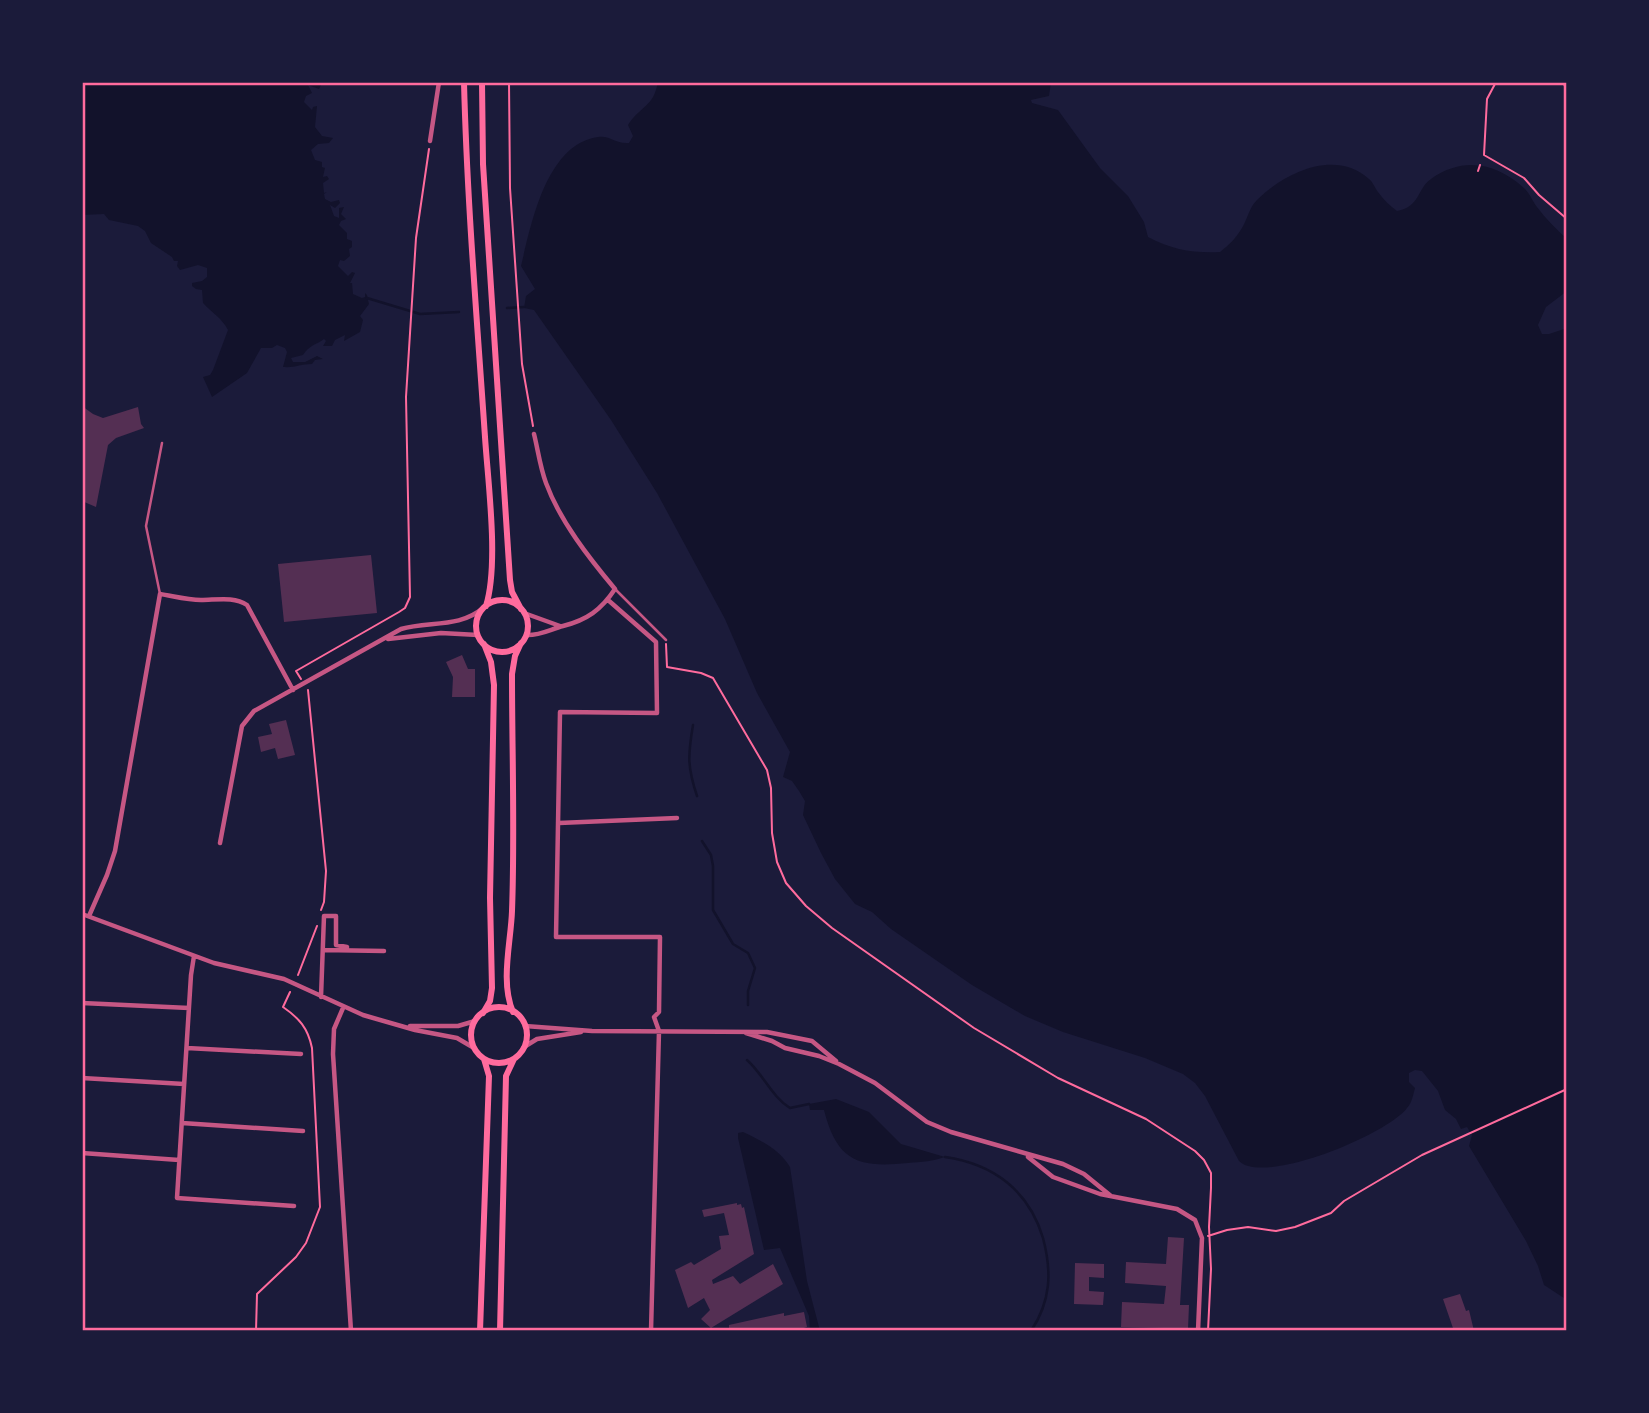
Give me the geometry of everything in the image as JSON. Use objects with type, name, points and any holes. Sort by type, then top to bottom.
[{"type":"main road","points":[[464,82],[466,160],[492,581],[476,623],[478,635],[491,662],[494,685],[490,898],[492,988],[490,1000],[475,1021],[471,1032],[474,1048],[484,1059],[489,1076],[480,1331]]},
{"type":"main road","points":[[482,82],[483,164],[510,580],[512,592],[527,626],[526,635],[515,656],[512,674],[514,796],[508,993],[513,1012],[525,1026],[526,1036],[524,1047],[514,1059],[506,1076],[500,1331]]},
{"type":"main road","points":[[484,607],[493,602],[506,601],[522,611]]},
{"type":"main road","points":[[484,644],[492,650],[502,652],[521,643]]},
{"type":"main road","points":[[483,1013],[498,1008],[513,1012]]},
{"type":"main road","points":[[484,1059],[499,1063],[514,1059]]},
{"type":"street","points":[[430,141],[439,82]]},
{"type":"street","points":[[526,635],[555,630],[587,619],[608,600],[615,589],[585,551],[554,501],[546,482],[534,434]]},
{"type":"street","points":[[89,916],[115,851],[160,594],[199,600],[242,601],[247,605],[293,690]]},
{"type":"street","points":[[608,600],[656,642],[657,713],[560,712],[556,937],[660,937],[659,1012],[654,1017],[659,1031],[651,1331]]},
{"type":"street","points":[[220,843],[242,726],[254,710],[411,626],[465,620],[484,607]]},
{"type":"street","points":[[522,611],[561,627]]},
{"type":"street","points":[[384,640],[440,633],[478,635]]},
{"type":"street","points":[[559,823],[677,818]]},
{"type":"street","points":[[82,914],[194,956],[284,979],[342,1007],[403,1026],[457,1038],[474,1048]]},
{"type":"street","points":[[321,997],[324,916],[336,916],[336,945],[346,947]]},
{"type":"street","points":[[323,950],[384,951]]},
{"type":"street","points":[[194,956],[177,1198],[294,1206]]},
{"type":"street","points":[[82,1003],[189,1008]]},
{"type":"street","points":[[342,1007],[334,1029],[333,1052],[351,1331]]},
{"type":"street","points":[[403,1026],[443,1027],[475,1021]]},
{"type":"street","points":[[525,1026],[593,1031],[767,1032],[801,1037],[820,1047],[839,1064]]},
{"type":"street","points":[[524,1047],[537,1039],[593,1031]]},
{"type":"street","points":[[746,1033],[839,1064],[875,1083],[927,1122],[951,1132],[1063,1164],[1084,1174],[1111,1196]]},
{"type":"street","points":[[187,1048],[301,1054]]},
{"type":"street","points":[[82,1078],[184,1084]]},
{"type":"street","points":[[181,1123],[303,1131]]},
{"type":"street","points":[[82,1153],[179,1160]]},
{"type":"street","points":[[1025,1154],[1053,1177],[1111,1196],[1177,1209],[1195,1220],[1202,1238],[1198,1331]]},
{"type":"lane","points":[[160,594],[146,526],[162,443]]},
{"type":"lane","points":[[615,589],[666,640]]},
{"type":"path","points":[[509,82],[510,188],[522,364],[534,434]]},
{"type":"path","points":[[1496,82],[1487,99],[1484,155],[1524,178],[1567,219]]},
{"type":"path","points":[[410,322],[416,238],[430,141]]},
{"type":"path","points":[[1478,171],[1479,165]]},
{"type":"path","points":[[666,640],[667,667],[713,678],[767,771],[771,788],[773,847],[780,872],[792,892],[823,921],[974,1028],[1058,1078],[1146,1119],[1195,1151],[1208,1166],[1211,1269],[1208,1331]]},
{"type":"path","points":[[256,1331],[257,1294],[296,1257],[310,1234],[320,1207],[312,1048],[306,1028],[284,1007],[290,992]]},
{"type":"path","points":[[1202,1238],[1248,1227],[1276,1231],[1295,1227],[1331,1213],[1344,1201],[1422,1155],[1567,1089]]},
{"type":"shaded area","points":[[82,82],[309,82],[321,85],[319,89],[308,85],[312,93],[306,96],[304,102],[312,110],[317,106],[315,127],[322,136],[333,138],[329,143],[318,144],[311,150],[315,160],[322,162],[322,167],[325,168],[323,177],[327,176],[329,179],[323,183],[324,193],[327,192],[324,194],[325,199],[331,202],[339,200],[340,203],[335,208],[330,205],[334,216],[339,218],[339,208],[344,207],[341,214],[346,219],[339,225],[347,233],[347,239],[352,241],[352,247],[349,249],[350,256],[344,261],[340,260],[338,266],[348,276],[352,272],[355,273],[350,283],[353,294],[362,298],[365,293],[367,295],[369,304],[360,316],[363,320],[360,332],[344,341],[345,335],[335,340],[332,346],[323,346],[326,341],[324,339],[310,347],[303,355],[291,358],[293,362],[305,362],[317,356],[323,359],[315,360],[312,364],[283,367],[287,352],[285,348],[277,345],[261,348],[247,373],[212,397],[203,377],[210,375],[213,370],[228,330],[203,303],[202,290],[192,286],[192,283],[207,277],[207,268],[198,265],[180,270],[178,261],[174,261],[151,243],[145,231],[138,226],[109,220],[104,214],[82,215]]},
{"type":"shaded area","points":[[658,82],[1051,82],[1049,96],[1031,100],[1032,103],[1058,110],[1100,168],[1128,196],[1144,222],[1148,237],[1183,250],[1220,252],[1237,235],[1254,203],[1268,190],[1295,173],[1326,165],[1341,165],[1356,170],[1370,180],[1397,211],[1414,202],[1426,183],[1443,172],[1467,165],[1491,168],[1525,189],[1544,216],[1567,239],[1567,291],[1546,307],[1538,325],[1542,334],[1567,328],[1567,1300],[1544,1285],[1526,1241],[1469,1146],[1472,1135],[1467,1127],[1461,1129],[1456,1119],[1445,1110],[1438,1091],[1422,1071],[1409,1073],[1409,1082],[1415,1088],[1409,1106],[1376,1131],[1325,1154],[1298,1162],[1273,1167],[1253,1167],[1239,1161],[1205,1096],[1195,1083],[1183,1074],[1025,1016],[972,985],[891,929],[872,912],[855,904],[835,879],[803,815],[805,801],[792,781],[783,777],[790,752],[757,693],[725,619],[657,493],[611,420],[534,310],[524,308],[526,296],[535,289],[521,266],[536,209],[553,170],[565,154],[580,143],[602,137],[629,143],[633,136],[628,125],[650,102]]},
{"type":"shaded area","points":[[836,1099],[869,1112],[901,1144],[945,1157],[891,1164],[863,1162],[852,1158],[836,1141],[824,1110],[810,1110],[809,1104]]},
{"type":"shaded area","points":[[743,1132],[775,1150],[790,1167],[807,1281],[820,1331],[810,1331],[809,1316],[780,1248],[764,1250],[738,1138],[738,1133]]},
{"type":"building","points":[[82,406],[103,418],[138,407],[144,428],[116,438],[108,445],[96,507],[82,501]]},
{"type":"building","points":[[371,555],[377,613],[284,622],[278,564]]},
{"type":"building","points":[[462,655],[468,669],[475,669],[475,697],[452,697],[453,677],[446,662]]},
{"type":"building","points":[[286,720],[295,755],[278,759],[275,748],[261,752],[258,737],[272,734],[269,724]]},
{"type":"building","points":[[737,1203],[744,1207],[754,1254],[712,1280],[713,1284],[733,1276],[740,1284],[773,1264],[783,1284],[711,1328],[701,1319],[710,1310],[704,1298],[688,1308],[675,1270],[691,1262],[694,1265],[721,1249],[719,1236],[729,1235],[724,1213],[704,1217],[702,1210]]},
{"type":"building","points":[[1168,1237],[1184,1238],[1180,1305],[1189,1305],[1188,1329],[1163,1331],[1163,1328],[1121,1327],[1122,1302],[1164,1304],[1166,1286],[1125,1283],[1126,1262],[1166,1264]]},
{"type":"building","points":[[1075,1263],[1104,1264],[1104,1278],[1089,1277],[1089,1291],[1104,1292],[1103,1305],[1074,1304]]},
{"type":"building","points":[[1460,1294],[1466,1311],[1469,1310],[1474,1331],[1454,1331],[1443,1299]]},
{"type":"building","points":[[804,1312],[807,1327],[794,1331],[729,1331],[729,1325],[784,1313],[784,1316]]},
{"type":"waterway","points":[[367,298],[420,314],[459,312]]},
{"type":"waterway","points":[[507,308],[524,307]]},
{"type":"waterway","points":[[693,725],[689,760],[697,796]]},
{"type":"waterway","points":[[702,841],[711,855],[713,866],[713,910],[733,944],[748,953],[755,968],[748,991],[748,1005]]},
{"type":"waterway","points":[[747,1060],[778,1098],[790,1108],[809,1104]]},
{"type":"waterway","points":[[945,1157],[979,1166],[1007,1182],[1029,1206],[1037,1221],[1046,1251],[1048,1286],[1043,1309],[1031,1331]]}]
